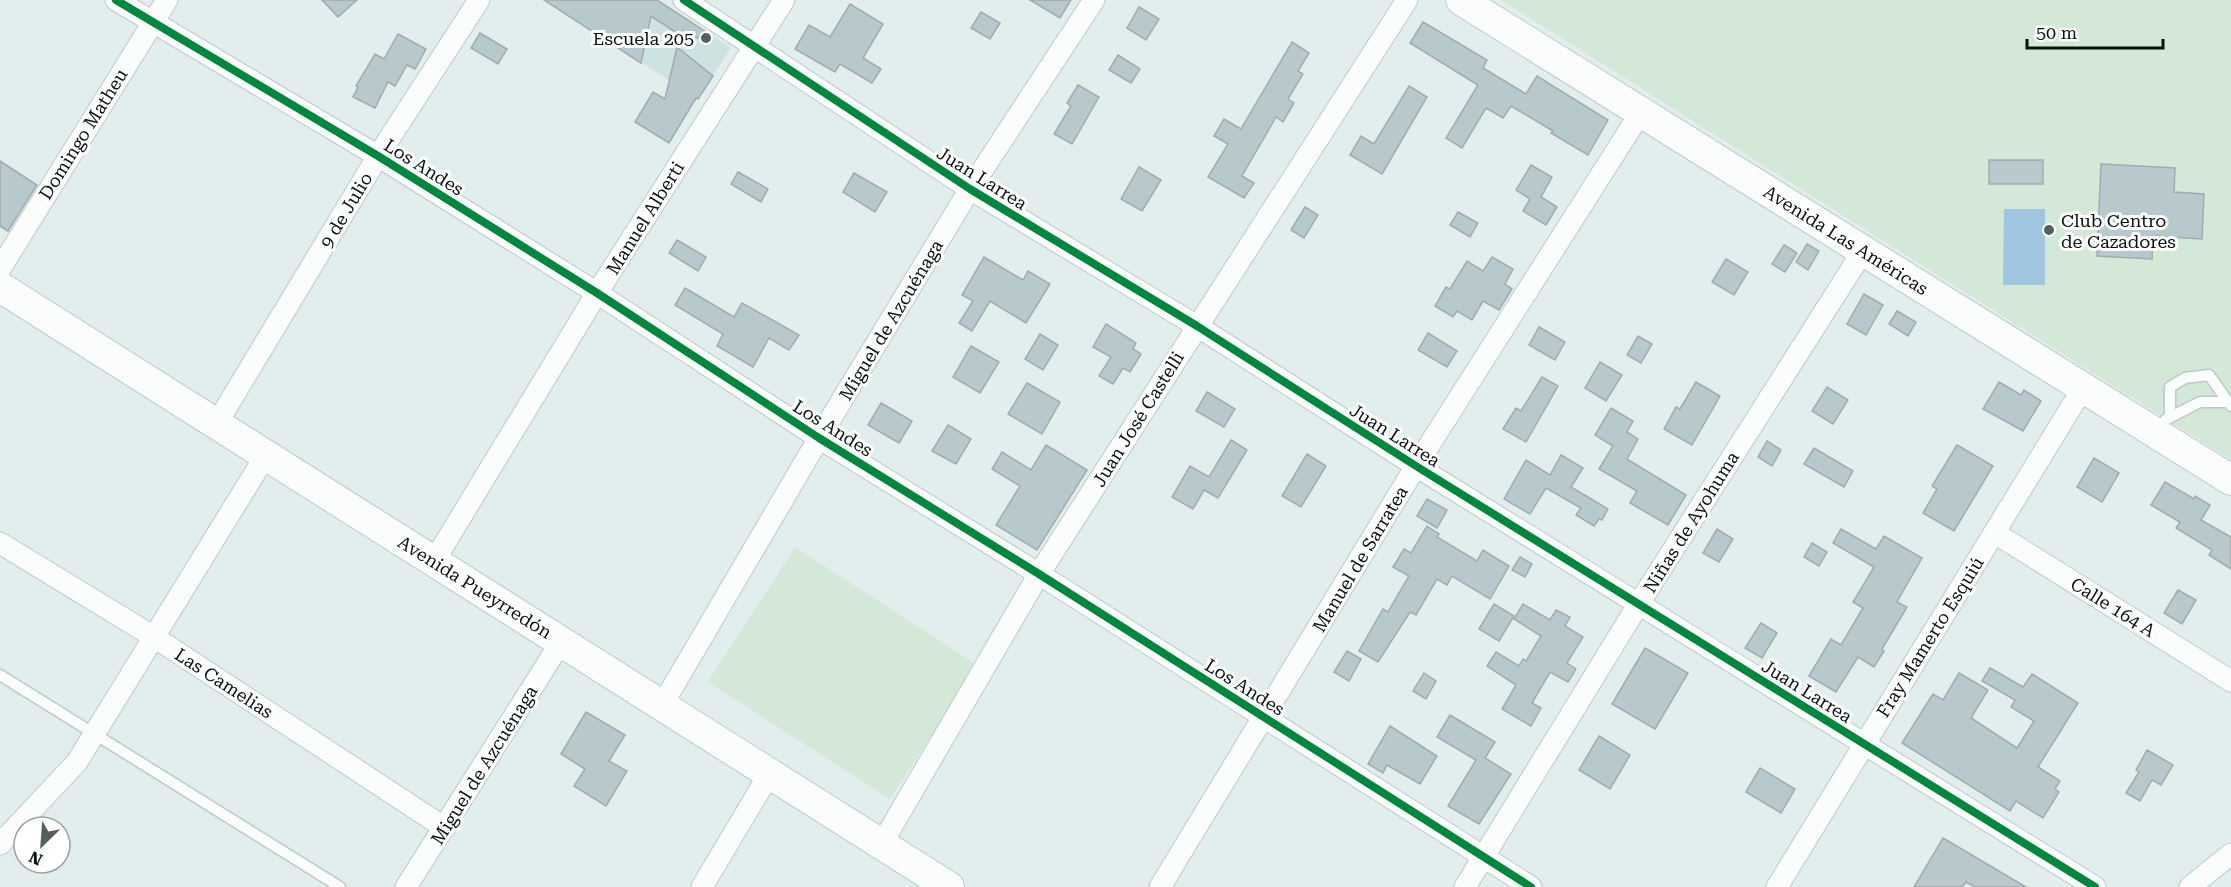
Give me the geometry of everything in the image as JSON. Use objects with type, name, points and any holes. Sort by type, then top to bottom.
[{"type":"main road","name":"Avenida Las Américas","points":[[1461,0],[2083,388],[2159,423],[2231,480]]},
{"type":"main road","name":"Avenida Pueyrredón","points":[[0,287],[949,887]]},
{"type":"street","name":"Los Andes","points":[[116,0],[378,156],[597,293],[819,438],[1039,574],[1531,887]]},
{"type":"street","name":"Domingo Matheu","points":[[0,269],[167,0]]},
{"type":"street","name":"9 de Julio","points":[[217,423],[378,156],[479,0]]},
{"type":"street","name":"Juan Larrea","points":[[684,0],[970,189],[1197,326],[1638,605],[2095,887]]},
{"type":"street","name":"Manuel Alberti","points":[[434,561],[597,293],[784,0]]},
{"type":"street","name":"Miguel de Azcuénaga","points":[[661,707],[819,438],[970,189],[1094,0]]},
{"type":"street","name":"Juan José Castelli","points":[[881,845],[1039,574],[1407,0]]},
{"type":"street","name":"Manuel de Sarratea","points":[[1160,887],[1416,466],[1641,112]]},
{"type":"street","name":"Niñas de Ayohuma","points":[[1465,887],[1638,605],[1863,251]]},
{"type":"street","name":"Fray Mamerto Esquiú","points":[[1777,887],[1863,743],[1995,534],[2083,388]]},
{"type":"street","points":[[0,844],[77,762],[266,455]]},
{"type":"street","name":"Calle 164 A","points":[[1995,534],[2231,681]]},
{"type":"street","name":"Las Camelias","points":[[0,543],[154,637],[445,828]]},
{"type":"street","name":"Miguel de Azcuénaga","points":[[406,887],[561,642]]},
{"type":"street","points":[[702,887],[770,773]]},
{"type":"street","points":[[2190,887],[2231,854]]},
{"type":"lane","points":[[2159,423],[2170,387],[2185,378],[2209,375],[2228,404]]},
{"type":"lane","points":[[2159,423],[2200,402],[2228,404]]},
{"type":"lane","points":[[0,675],[340,887]]},
{"type":"shaded area","points":[[544,0],[657,0],[731,48],[698,99]]},
{"type":"green space","name":"Club Centro de Cazadores","points":[[1501,0],[2231,0],[2231,460]]},
{"type":"green space","points":[[795,547],[977,665],[890,799],[708,682]]},
{"type":"water","points":[[2004,209],[2045,209],[2045,285],[2003,285]]},
{"type":"building","points":[[322,0],[357,0],[338,17]]},
{"type":"building","points":[[544,0],[657,0],[708,33],[678,46],[680,35],[651,16],[641,63]]},
{"type":"building","points":[[1030,0],[1071,0],[1060,18]]},
{"type":"building","points":[[850,4],[883,24],[863,58],[881,69],[872,83],[840,64],[835,72],[795,49],[809,25],[830,37]]},
{"type":"building","points":[[1139,7],[1159,19],[1146,40],[1127,28]]},
{"type":"building","points":[[981,12],[1000,23],[990,39],[971,28]]},
{"type":"building","points":[[1423,22],[1487,60],[1483,68],[1526,94],[1537,76],[1608,120],[1588,155],[1511,106],[1503,118],[1486,108],[1462,148],[1446,138],[1478,85],[1410,43]]},
{"type":"building","points":[[480,33],[507,49],[498,64],[471,48]]},
{"type":"building","points":[[398,34],[426,49],[415,69],[407,65],[395,86],[388,82],[375,108],[353,97],[358,87],[356,86],[375,54],[384,59]]},
{"type":"building","points":[[1292,42],[1309,53],[1298,71],[1303,74],[1288,99],[1294,103],[1283,122],[1276,117],[1242,176],[1254,183],[1244,198],[1208,177],[1228,144],[1214,136],[1224,119],[1241,129]]},
{"type":"building","points":[[677,47],[713,76],[698,99],[696,98],[669,143],[635,122],[653,92],[665,99]]},
{"type":"building","points":[[1118,55],[1140,69],[1131,83],[1109,70]]},
{"type":"building","points":[[1078,85],[1099,97],[1072,144],[1054,134],[1071,106],[1067,103]]},
{"type":"building","points":[[1409,86],[1427,97],[1382,174],[1350,155],[1361,136],[1374,144]]},
{"type":"building","points":[[1989,160],[2043,160],[2043,184],[1989,184]]},
{"type":"building","points":[[0,161],[37,185],[8,231],[0,226]]},
{"type":"building","points":[[2101,164],[2175,168],[2174,192],[2204,194],[2202,239],[2153,236],[2152,259],[2097,256]]},
{"type":"building","points":[[1531,165],[1552,177],[1541,197],[1557,207],[1546,225],[1523,211],[1530,199],[1516,190]]},
{"type":"building","points":[[1139,167],[1161,180],[1142,211],[1121,199]]},
{"type":"building","points":[[738,172],[768,189],[761,202],[731,184]]},
{"type":"building","points":[[854,173],[887,192],[875,212],[843,192]]},
{"type":"building","points":[[1305,207],[1318,215],[1304,238],[1291,230]]},
{"type":"building","points":[[1458,212],[1478,223],[1470,237],[1450,225]]},
{"type":"building","points":[[677,240],[706,257],[698,271],[669,253]]},
{"type":"building","points":[[1807,244],[1819,251],[1808,270],[1796,262]]},
{"type":"building","points":[[1784,245],[1797,253],[1785,272],[1772,264]]},
{"type":"building","points":[[984,257],[1023,280],[1028,271],[1050,284],[1026,323],[990,301],[972,331],[959,323],[973,301],[962,295]]},
{"type":"building","points":[[1492,257],[1513,269],[1505,284],[1512,289],[1499,310],[1483,301],[1472,320],[1457,311],[1453,317],[1435,306],[1446,287],[1450,289],[1467,261],[1483,271]]},
{"type":"building","points":[[1726,259],[1748,272],[1734,295],[1712,282]]},
{"type":"building","points":[[685,288],[734,317],[742,303],[799,335],[789,350],[769,338],[753,367],[717,346],[723,334],[675,305]]},
{"type":"building","points":[[1864,294],[1883,305],[1866,335],[1847,324]]},
{"type":"building","points":[[1897,311],[1916,322],[1908,336],[1889,324]]},
{"type":"building","points":[[1106,324],[1136,343],[1133,349],[1141,354],[1130,372],[1123,368],[1113,384],[1099,376],[1111,357],[1093,347]]},
{"type":"building","points":[[1539,327],[1565,342],[1555,360],[1529,345]]},
{"type":"building","points":[[1428,333],[1457,351],[1447,367],[1418,350]]},
{"type":"building","points":[[1040,334],[1058,345],[1043,370],[1025,359]]},
{"type":"building","points":[[1638,336],[1652,344],[1641,363],[1627,355]]},
{"type":"building","points":[[971,346],[999,362],[980,393],[953,377]]},
{"type":"building","points":[[1600,362],[1622,375],[1606,401],[1585,388]]},
{"type":"building","points":[[1542,377],[1558,386],[1526,442],[1503,429],[1516,408],[1521,411]]},
{"type":"building","points":[[1696,382],[1720,396],[1692,445],[1664,429],[1676,407],[1680,409]]},
{"type":"building","points":[[1999,382],[2021,395],[2024,390],[2041,401],[2023,431],[1983,409]]},
{"type":"building","points":[[1027,383],[1060,402],[1042,434],[1008,414]]},
{"type":"building","points":[[1827,387],[1848,400],[1833,424],[1812,411]]},
{"type":"building","points":[[1207,392],[1235,409],[1224,427],[1196,411]]},
{"type":"building","points":[[881,403],[912,421],[899,443],[868,425]]},
{"type":"building","points":[[1611,408],[1633,421],[1627,432],[1638,439],[1627,459],[1686,495],[1668,525],[1630,503],[1637,491],[1599,469],[1613,446],[1595,435]]},
{"type":"building","points":[[948,425],[971,439],[956,464],[932,451]]},
{"type":"building","points":[[1231,440],[1247,450],[1218,498],[1204,490],[1193,509],[1172,497],[1190,466],[1209,477]]},
{"type":"building","points":[[1767,441],[1781,450],[1772,466],[1758,457]]},
{"type":"building","points":[[1046,445],[1087,470],[1037,550],[996,525],[1020,486],[992,469],[1002,452],[1031,470]]},
{"type":"building","points":[[1957,445],[1993,466],[1954,531],[1923,513],[1937,489],[1932,486]]},
{"type":"building","points":[[1814,448],[1853,471],[1844,487],[1804,464]]},
{"type":"building","points":[[1307,454],[1326,466],[1301,507],[1282,496]]},
{"type":"building","points":[[1561,455],[1583,468],[1571,487],[1608,509],[1602,520],[1599,519],[1594,526],[1576,515],[1581,508],[1546,488],[1530,514],[1504,499],[1526,460],[1550,475]]},
{"type":"building","points":[[2094,458],[2119,473],[2102,502],[2077,487]]},
{"type":"building","points":[[2165,482],[2194,499],[2195,496],[2210,505],[2201,520],[2231,537],[2231,569],[2209,555],[2212,550],[2176,528],[2180,522],[2151,505]]},
{"type":"building","points":[[1427,499],[1447,510],[1437,528],[1417,516]]},
{"type":"building","points":[[1427,526],[1439,534],[1437,537],[1477,561],[1483,550],[1509,566],[1490,599],[1452,576],[1447,585],[1437,579],[1416,615],[1410,612],[1378,662],[1359,651],[1383,609],[1388,612],[1409,576],[1393,567],[1404,549],[1411,553]]},
{"type":"building","points":[[1717,529],[1733,539],[1719,562],[1703,553]]},
{"type":"building","points":[[1841,529],[1876,549],[1884,536],[1922,558],[1897,602],[1907,607],[1874,667],[1858,657],[1836,692],[1809,676],[1831,639],[1841,645],[1863,608],[1853,602],[1874,567],[1833,543]]},
{"type":"building","points":[[1812,543],[1827,552],[1819,566],[1804,557]]},
{"type":"building","points":[[1520,557],[1532,564],[1525,577],[1512,570]]},
{"type":"building","points":[[2178,590],[2196,600],[2182,624],[2164,613]]},
{"type":"building","points":[[1494,604],[1514,616],[1499,641],[1479,629]]},
{"type":"building","points":[[1523,604],[1550,620],[1556,610],[1570,617],[1565,626],[1583,637],[1567,663],[1576,669],[1568,682],[1550,672],[1532,703],[1541,708],[1531,726],[1502,709],[1516,685],[1487,666],[1496,652],[1519,666],[1523,659],[1526,661],[1541,636],[1514,619]]},
{"type":"building","points":[[1761,623],[1777,633],[1762,658],[1745,648]]},
{"type":"building","points":[[1645,648],[1688,673],[1655,729],[1612,704]]},
{"type":"building","points":[[1347,651],[1361,659],[1349,681],[1334,672]]},
{"type":"building","points":[[1990,668],[2023,687],[2032,674],[2078,703],[2038,767],[2060,781],[2055,789],[2059,792],[2043,818],[2016,801],[2010,811],[1902,743],[1933,694],[1943,700],[1959,673],[1988,690],[1971,718],[2017,748],[2034,721],[2011,707],[2015,700],[1982,681]]},
{"type":"building","points":[[1424,673],[1436,681],[1426,699],[1413,691]]},
{"type":"building","points":[[586,712],[625,735],[609,761],[627,771],[606,806],[574,786],[585,769],[561,754]]},
{"type":"building","points":[[1450,715],[1495,742],[1485,758],[1511,774],[1479,824],[1448,806],[1476,760],[1437,737]]},
{"type":"building","points":[[1390,726],[1437,756],[1420,784],[1387,765],[1383,773],[1368,764]]},
{"type":"building","points":[[1599,736],[1630,755],[1610,789],[1579,770]]},
{"type":"building","points":[[2147,750],[2173,765],[2161,785],[2152,780],[2140,801],[2126,793],[2139,772],[2136,770]]},
{"type":"building","points":[[1760,768],[1795,789],[1781,813],[1746,792]]},
{"type":"building","points":[[1943,838],[2026,887],[1975,887],[1966,882],[1962,887],[1914,887]]},
{"type":"cycle path","points":[[116,0],[378,156],[597,293],[819,438],[1039,574],[1531,887]]},
{"type":"cycle path","points":[[684,0],[970,189],[1197,326],[1416,466],[2095,887]]},
{"type":"place","name":"Escuela 205","points":[[706,38]]},
{"type":"place","name":"Club Centro de Cazadores","points":[[2049,230]]}]
